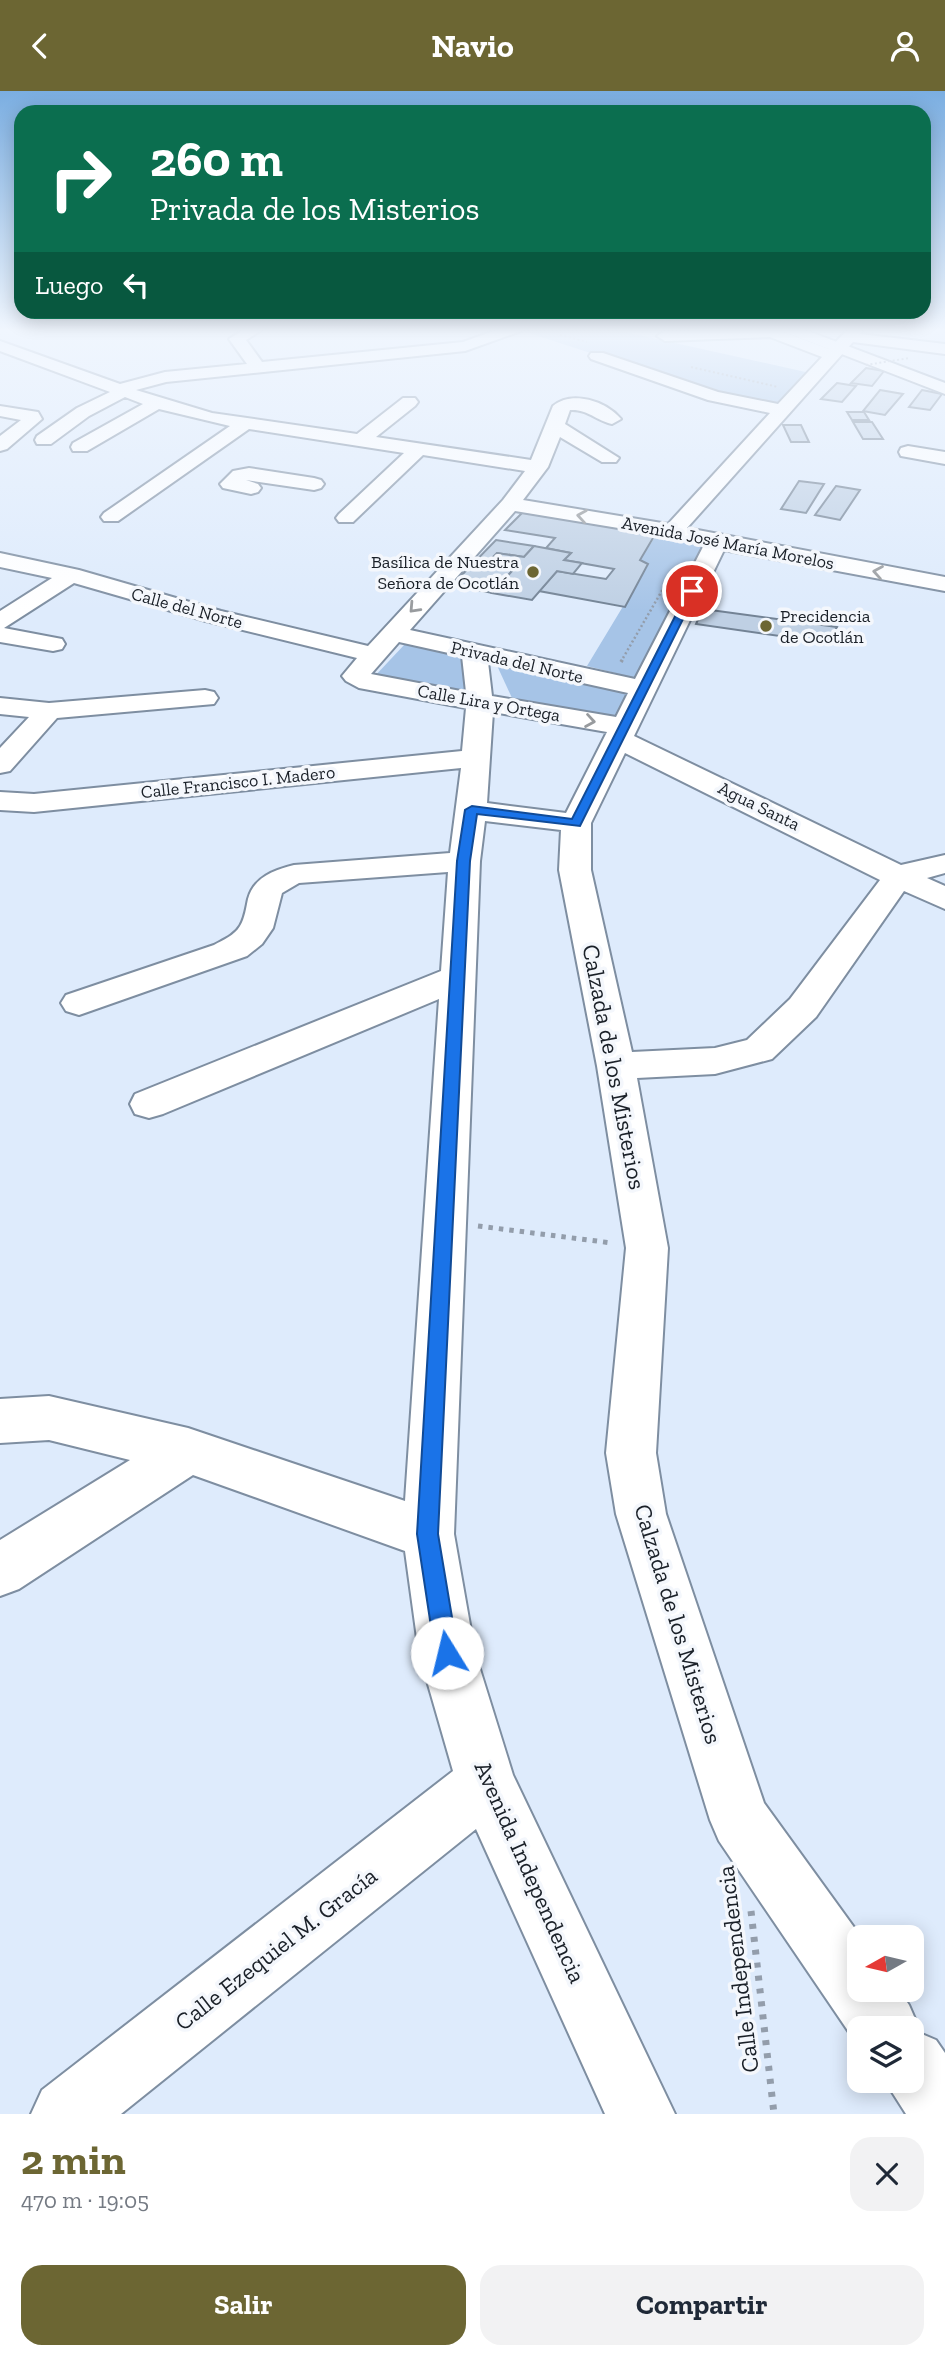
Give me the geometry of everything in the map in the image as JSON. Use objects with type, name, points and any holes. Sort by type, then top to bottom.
[{"type":"street","points":[[0,445],[29,422]]},
{"type":"street","points":[[44,440],[66,422]]},
{"type":"street","points":[[80,447],[123,422]]},
{"type":"street","points":[[238,422],[538,467]]},
{"type":"street","points":[[359,442],[383,422]]},
{"type":"street","points":[[374,655],[510,504],[538,467],[556,422]]},
{"type":"street","name":"Calzada de los Misterios","points":[[772,422],[695,536],[628,718],[576,823],[575,870],[616,1066],[648,1248],[631,1453],[641,1514],[740,1820],[878,2016]]},
{"type":"street","points":[[111,517],[245,424]]},
{"type":"street","points":[[555,426],[609,459]]},
{"type":"street","points":[[251,488],[230,484],[244,474],[286,486],[312,459],[338,438]]},
{"type":"street","points":[[346,518],[418,450]]},
{"type":"street","points":[[908,452],[945,458]]},
{"type":"street","name":"Avenida José María Morelos","points":[[510,504],[940,576]]},
{"type":"street","name":"Calle del Norte","points":[[0,560],[71,575],[214,616],[374,655]]},
{"type":"street","points":[[0,622],[71,575]]},
{"type":"street","name":"Privada del Norte","points":[[391,633],[609,683],[628,718]]},
{"type":"street","points":[[0,635],[53,644]]},
{"type":"street","name":"Avenida Independencia","points":[[474,652],[480,702],[472,810],[464,861],[428,1534],[447,1653],[486,1783],[634,2109]]},
{"type":"street","name":"Calle Lira y Ortega","points":[[374,655],[355,676],[368,683],[480,702],[628,718]]},
{"type":"street","points":[[0,706],[49,711],[205,698]]},
{"type":"street","points":[[0,765],[49,711]]},
{"type":"street","name":"Agua Santa","points":[[628,718],[945,899]]},
{"type":"street","name":"Calle Francisco I. Madero","points":[[0,801],[34,803],[475,758]]},
{"type":"street","points":[[472,810],[576,823]]},
{"type":"street","points":[[79,1003],[226,953],[245,942],[256,927],[266,891],[275,880],[294,874],[464,861]]},
{"type":"street","points":[[616,1066],[715,1061],[760,1050],[803,1008],[900,875],[945,864]]},
{"type":"street","points":[[149,1104],[459,978]]},
{"type":"street","points":[[0,1421],[49,1418],[188,1451],[428,1534]]},
{"type":"street","points":[[0,1570],[188,1451]]},
{"type":"street","name":"Calle Ezequiel M. Gracía","points":[[66,2114],[486,1783]]},
{"type":"street","points":[[924,2081],[945,2110]]},
{"type":"path","points":[[609,683],[695,536]]},
{"type":"path","points":[[445,1222],[648,1248]]},
{"type":"path","name":"Calle Independencia","points":[[749,1900],[774,2114]]},
{"type":"shaded area","points":[[655,537],[693,543],[708,550],[643,680],[587,666],[648,565],[640,560]]},
{"type":"shaded area","points":[[405,644],[467,659],[470,697],[373,678]]},
{"type":"shaded area","points":[[494,659],[635,696],[623,725],[512,698]]},
{"type":"building","points":[[853,422],[872,422],[883,439],[863,439]]},
{"type":"building","points":[[783,425],[801,425],[809,442],[791,442]]},
{"type":"building","points":[[799,481],[824,484],[806,513],[781,509]]},
{"type":"building","points":[[836,486],[860,490],[840,520],[815,515]]},
{"type":"building","points":[[526,509],[656,533],[640,560],[648,564],[625,607],[539,591],[557,571],[606,579],[614,569],[564,560],[571,553],[546,548],[555,538],[505,530]]},
{"type":"building","points":[[496,540],[534,546],[524,557],[497,553],[485,565],[513,570],[492,593],[452,585]]},
{"type":"building","name":"Basílica de Nuestra Señora de Ocotlán","points":[[534,546],[571,553],[564,560],[582,563],[573,574],[557,571],[532,600],[492,593],[513,570],[485,565],[497,553],[524,557]]},
{"type":"building","name":"Precidencia de Ocotlán","points":[[703,609],[837,627],[829,643],[696,624]]},
{"type":"place","name":"Basílica de Nuestra Señora de Ocotlán","points":[[533,572]]},
{"type":"place","name":"Precidencia de Ocotlán","points":[[766,626]]},
{"type":"route","points":[[447,1653],[428,1534],[464,861],[472,810],[576,823],[692,591]]}]
